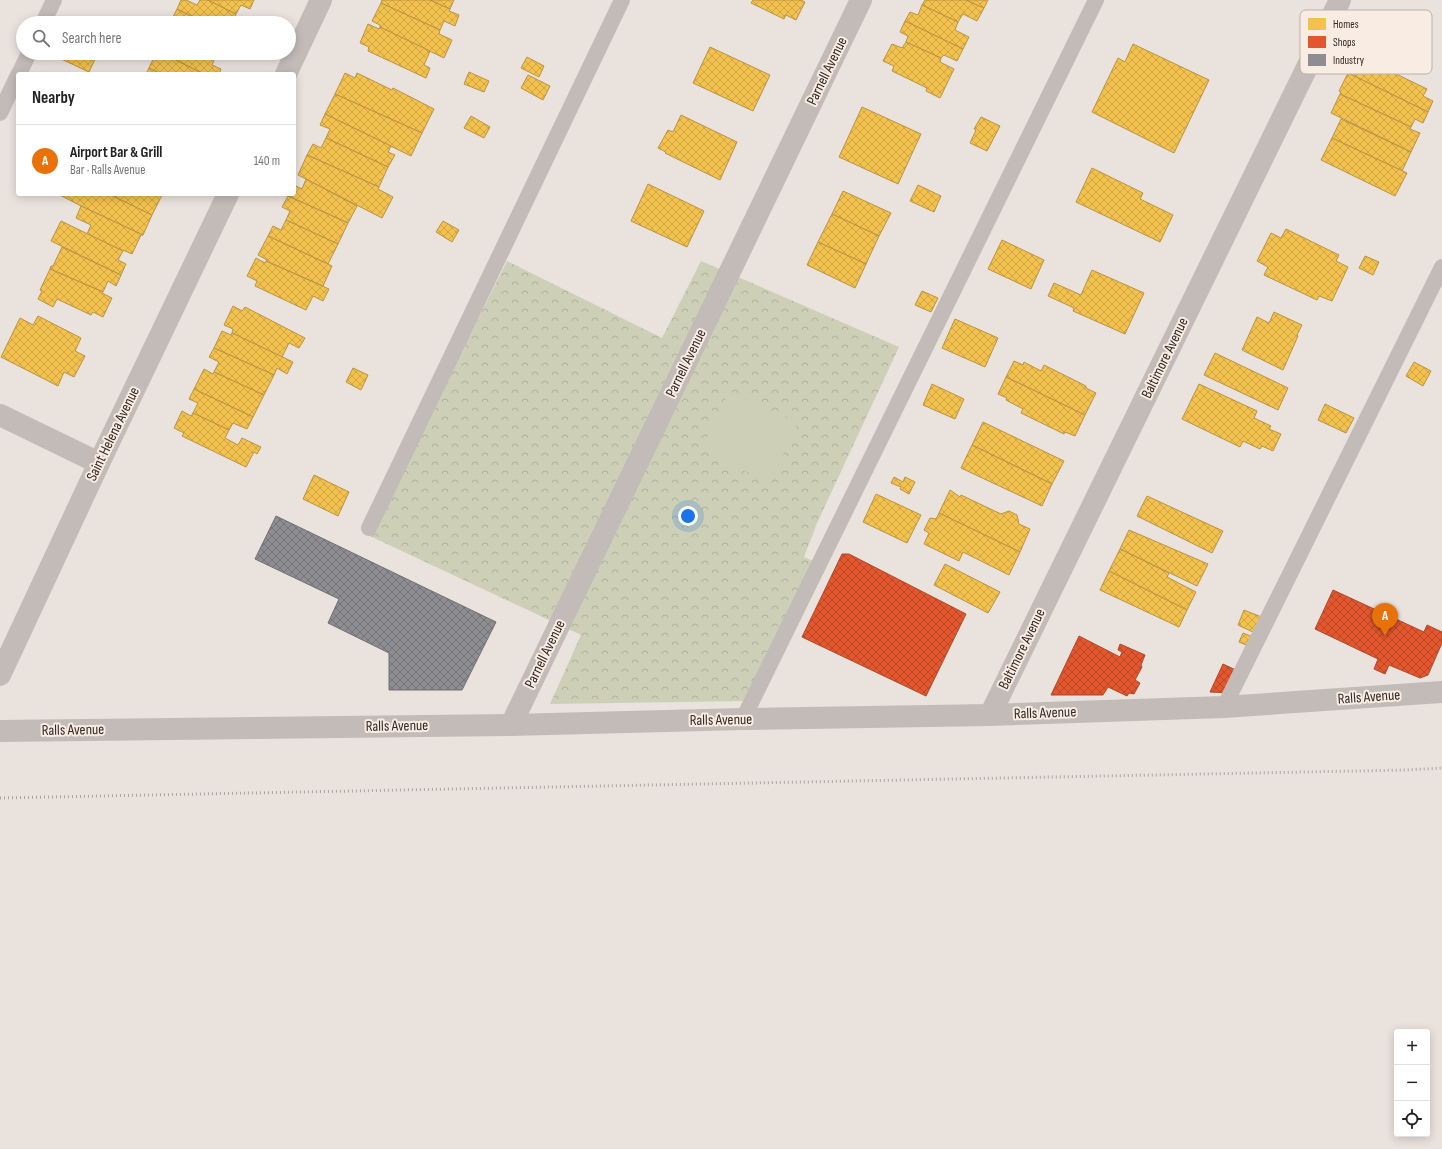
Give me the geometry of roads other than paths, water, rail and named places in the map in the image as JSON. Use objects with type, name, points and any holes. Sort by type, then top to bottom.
[{"type":"street","points":[[296,53],[321,0]]},
{"type":"street","name":"Parnell Avenue","points":[[510,725],[861,0]]},
{"type":"street","name":"Baltimore Avenue","points":[[1335,10],[1340,0]]},
{"type":"street","points":[[287,72],[293,60]]},
{"type":"street","name":"Baltimore Avenue","points":[[990,715],[1304,74]]},
{"type":"street","name":"Saint Helena Avenue","points":[[0,675],[98,463],[227,196]]},
{"type":"street","points":[[0,415],[98,463]]},
{"type":"street","name":"Ralls Avenue","points":[[0,731],[510,725],[990,715],[1224,707],[1442,692]]},
{"type":"lane","points":[[46,16],[54,0]]},
{"type":"lane","points":[[368,528],[622,0]]},
{"type":"lane","points":[[744,719],[1096,0]]},
{"type":"lane","points":[[20,72],[26,60]]},
{"type":"lane","points":[[0,113],[16,79]]},
{"type":"lane","points":[[1224,707],[1442,267]]},
{"type":"railway","points":[[0,798],[1405,770],[1442,768]]},
{"type":"place","name":"Airport Bar & Grill","points":[[1385,636]]}]
